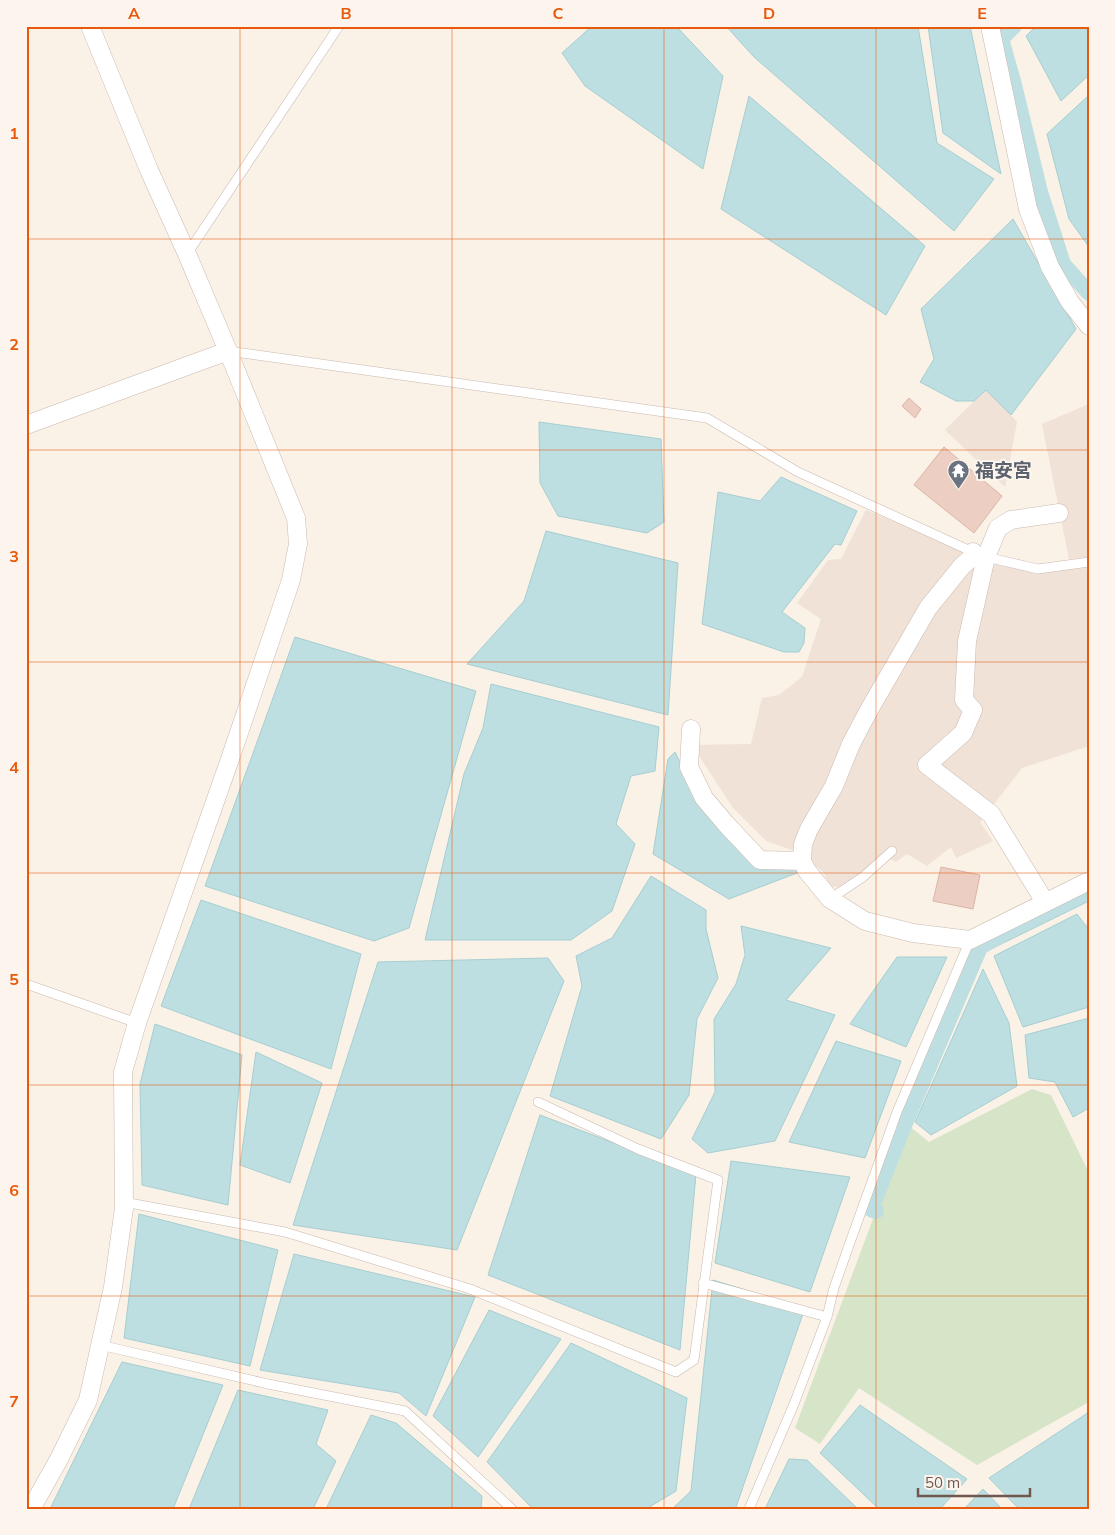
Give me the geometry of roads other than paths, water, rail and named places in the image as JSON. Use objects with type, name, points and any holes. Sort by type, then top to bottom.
[{"type":"street","points":[[31,1509],[59,1459],[88,1400],[113,1287],[124,1202],[124,1072],[137,1023],[291,580],[298,544],[296,518],[228,351],[149,170],[90,26]]},
{"type":"street","points":[[990,26],[1028,210],[1050,267],[1070,302],[1089,326]]},
{"type":"street","points":[[26,425],[228,351]]},
{"type":"street","points":[[1045,902],[991,814],[926,765],[963,733],[973,710],[964,700],[967,641],[980,554],[998,528],[1011,520],[1059,513]]},
{"type":"street","points":[[980,554],[971,558],[962,566],[928,608],[851,744],[834,786],[809,829],[803,844],[802,861],[807,871],[830,899],[865,921],[913,932],[970,940],[1089,881]]},
{"type":"street","points":[[691,729],[689,767],[704,798],[760,860],[802,861]]},
{"type":"lane","points":[[187,254],[339,26]]},
{"type":"lane","points":[[228,351],[707,418],[798,472],[980,554],[1038,569],[1089,562]]},
{"type":"lane","points":[[830,899],[863,877],[892,851]]},
{"type":"lane","points":[[749,1509],[794,1404],[827,1317],[834,1288],[897,1112],[970,940]]},
{"type":"lane","points":[[26,984],[137,1023]]},
{"type":"lane","points":[[124,1202],[285,1232],[442,1280],[470,1289],[676,1372],[694,1360],[718,1180],[638,1150],[538,1102]]},
{"type":"lane","points":[[703,1283],[827,1317]]},
{"type":"lane","points":[[100,1345],[268,1384],[405,1410],[512,1509]]},
{"type":"water","points":[[592,26],[676,26],[723,76],[703,169],[585,86],[562,53]]},
{"type":"water","points":[[726,26],[918,26],[937,143],[994,179],[954,231],[754,57]]},
{"type":"water","points":[[928,26],[970,26],[1001,174],[943,133]]},
{"type":"water","points":[[1036,26],[1089,26],[1089,75],[1061,101],[1026,36]]},
{"type":"water","points":[[1089,95],[1089,247],[1069,219],[1047,134]]},
{"type":"water","points":[[749,96],[925,246],[886,315],[721,209]]},
{"type":"water","points":[[1013,219],[1076,329],[1011,415],[986,390],[974,401],[956,401],[920,382],[934,359],[921,309]]},
{"type":"water","points":[[539,422],[661,439],[664,522],[647,533],[558,516],[540,483]]},
{"type":"water","points":[[781,477],[857,511],[841,545],[835,544],[782,612],[805,628],[804,643],[799,652],[784,652],[702,624],[718,492],[760,501]]},
{"type":"water","points":[[546,531],[678,563],[668,715],[467,664],[524,601]]},
{"type":"water","points":[[295,637],[476,691],[409,928],[374,941],[205,886]]},
{"type":"water","points":[[491,684],[659,727],[655,771],[631,776],[616,824],[635,844],[612,911],[571,940],[425,940],[464,774],[483,728]]},
{"type":"water","points":[[675,752],[690,782],[751,851],[796,864],[797,873],[729,899],[653,854],[668,759]]},
{"type":"water","points":[[651,876],[706,910],[706,929],[718,978],[697,1019],[689,1095],[661,1139],[550,1096],[582,986],[576,956],[612,938]]},
{"type":"water","points":[[1089,886],[1089,901],[989,950],[980,942]]},
{"type":"water","points":[[201,900],[361,954],[331,1069],[161,1006]]},
{"type":"water","points":[[1077,914],[1089,930],[1089,1007],[1023,1027],[994,956]]},
{"type":"water","points":[[741,926],[831,948],[786,1000],[835,1015],[775,1141],[708,1153],[692,1139],[715,1092],[714,1019],[736,984],[745,955]]},
{"type":"water","points":[[897,957],[947,957],[906,1047],[850,1024]]},
{"type":"water","points":[[548,958],[564,981],[457,1250],[293,1225],[378,962]]},
{"type":"water","points":[[983,969],[1009,1023],[1017,1086],[931,1135],[915,1122]]},
{"type":"water","points":[[1089,1018],[1089,1108],[1073,1117],[1055,1082],[1029,1078],[1025,1035]]},
{"type":"water","points":[[155,1024],[242,1055],[228,1205],[142,1185],[140,1084]]},
{"type":"water","points":[[836,1041],[901,1061],[865,1158],[789,1142]]},
{"type":"water","points":[[256,1052],[322,1083],[290,1183],[240,1165]]},
{"type":"water","points":[[540,1115],[696,1174],[680,1350],[488,1275]]},
{"type":"water","points":[[731,1161],[850,1177],[810,1292],[715,1263]]},
{"type":"water","points":[[139,1214],[278,1250],[250,1366],[124,1338]]},
{"type":"water","points":[[294,1254],[475,1297],[426,1416],[399,1393],[260,1370]]},
{"type":"water","points":[[713,1280],[805,1308],[736,1507],[731,1509],[674,1509],[691,1491]]},
{"type":"water","points":[[489,1310],[561,1339],[478,1457],[433,1416]]},
{"type":"water","points":[[571,1343],[687,1398],[676,1491],[646,1509],[533,1509],[487,1462]]},
{"type":"water","points":[[122,1362],[223,1385],[173,1509],[50,1509]]},
{"type":"water","points":[[238,1390],[328,1410],[316,1444],[336,1461],[313,1509],[189,1509]]},
{"type":"water","points":[[860,1405],[967,1479],[940,1509],[879,1509],[820,1453]]},
{"type":"water","points":[[1089,1412],[1089,1509],[1019,1509],[989,1478]]},
{"type":"water","points":[[371,1415],[396,1423],[482,1496],[481,1509],[326,1509]]},
{"type":"water","points":[[789,1459],[807,1460],[858,1509],[765,1509]]},
{"type":"water","points":[[983,1489],[1002,1509],[964,1509]]},
{"type":"waterway","points":[[1014,26],[1001,39],[1040,192],[1063,264],[1089,293]]},
{"type":"waterway","points":[[876,1211],[871,1209],[905,1123],[980,947],[1003,934]]},
{"type":"place","name":"福安宮","points":[[959,489]]}]
